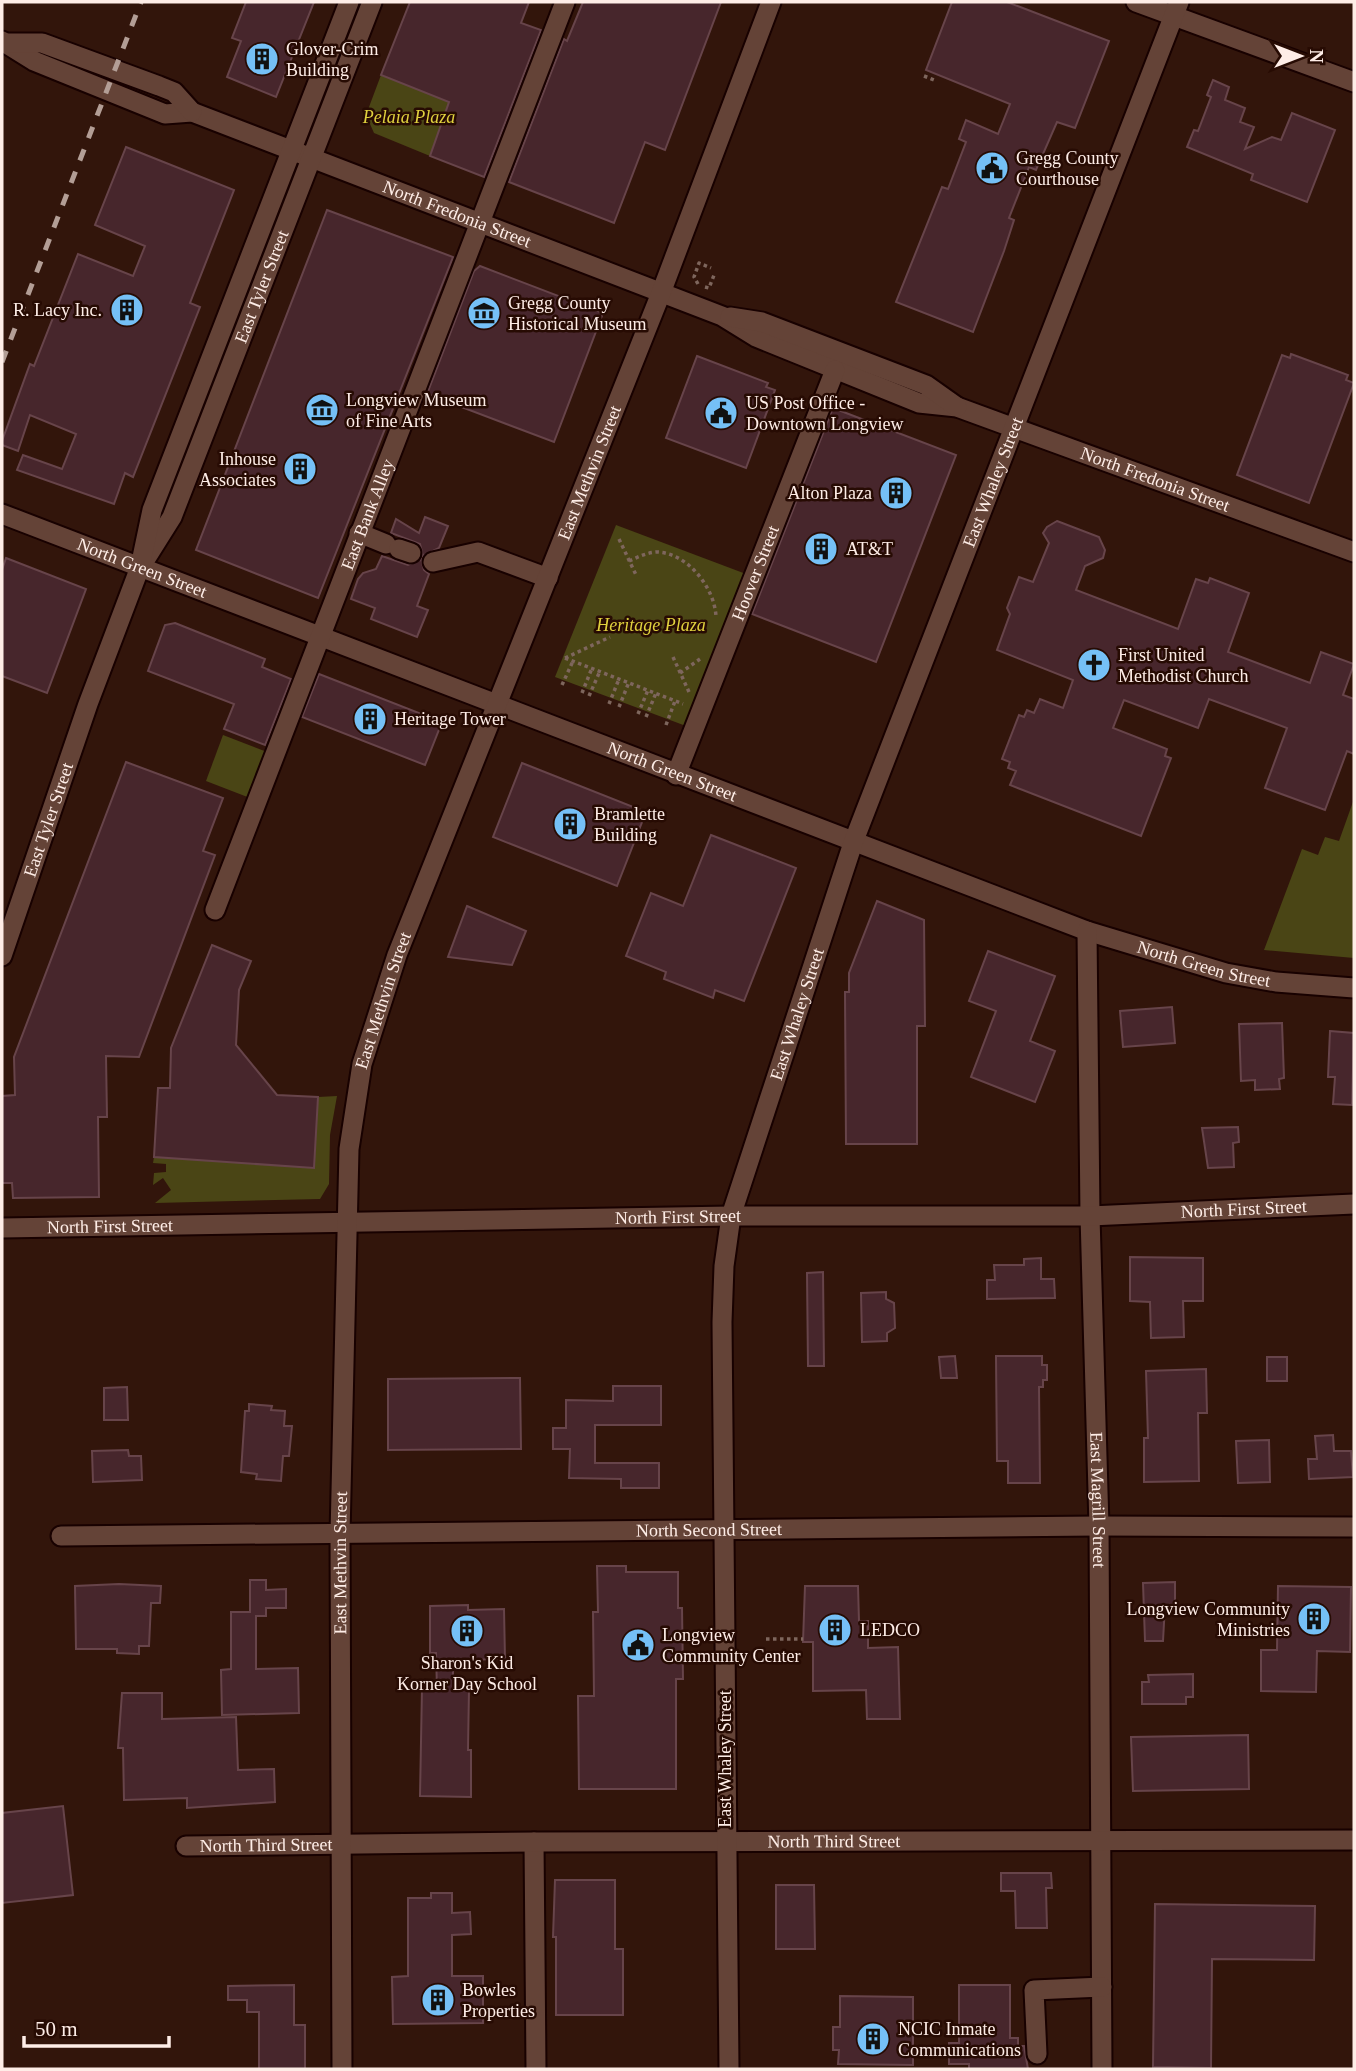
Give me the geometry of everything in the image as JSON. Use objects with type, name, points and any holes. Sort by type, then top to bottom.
[{"type":"street","name":"East Tyler Street","points":[[2,956],[81,723],[140,567],[152,510],[349,2]]},
{"type":"street","name":"East Tyler Street","points":[[140,567],[172,517],[372,2]]},
{"type":"street","name":"East Bank Alley","points":[[215,910],[565,2]]},
{"type":"street","name":"East Methvin Street","points":[[342,2069],[340,1535],[346,1221],[352,1120],[369,1037],[402,944],[661,292],[771,2]]},
{"type":"street","points":[[1136,2],[1176,9],[1354,82]]},
{"type":"street","name":"East Whaley Street","points":[[729,2069],[722,1322],[723,1266],[731,1216],[853,843],[1176,9]]},
{"type":"street","name":"North Fredonia Street","points":[[4,42],[42,43],[174,92],[192,112]]},
{"type":"street","name":"North Fredonia Street","points":[[4,42],[34,61],[164,114],[192,112],[722,316],[756,337],[919,403],[957,407],[1354,552]]},
{"type":"street","name":"North Fredonia Street","points":[[722,316],[762,321],[926,384],[957,407]]},
{"type":"street","name":"Hoover Street","points":[[676,775],[835,370]]},
{"type":"street","name":"North Green Street","points":[[2,514],[1087,931],[1226,973],[1276,982],[1354,988]]},
{"type":"street","points":[[359,533],[399,549]]},
{"type":"street","points":[[433,562],[478,552],[548,578]]},
{"type":"street","name":"East Magrill Street","points":[[1087,931],[1090,1216],[1099,1526],[1102,2069]]},
{"type":"street","name":"North First Street","points":[[2,1228],[131,1228],[346,1221],[731,1216],[1090,1216],[1354,1204]]},
{"type":"street","name":"North Second Street","points":[[61,1536],[1099,1526],[1354,1527]]},
{"type":"street","name":"North Third Street","points":[[186,1846],[1101,1839],[1354,1840]]},
{"type":"street","points":[[534,1842],[536,2069]]},
{"type":"street","points":[[1037,2054],[1034,1990],[1102,1987]]},
{"type":"path","points":[[925,76],[937,80]]},
{"type":"path","points":[[711,268],[699,264],[694,281],[709,288],[715,275]]},
{"type":"path","points":[[689,271],[695,273]]},
{"type":"path","points":[[620,539],[637,577]]},
{"type":"path","points":[[629,561],[654,552],[674,557],[686,564],[706,585],[716,612],[716,625]]},
{"type":"path","points":[[610,637],[565,657],[685,705],[690,695],[673,657]]},
{"type":"path","points":[[680,673],[707,650]]},
{"type":"path","points":[[562,685],[573,660]]},
{"type":"path","points":[[582,693],[592,668]]},
{"type":"path","points":[[589,696],[600,671]]},
{"type":"path","points":[[610,704],[619,679]]},
{"type":"path","points":[[619,707],[629,682]]},
{"type":"path","points":[[638,714],[648,690]]},
{"type":"path","points":[[646,718],[656,693]]},
{"type":"path","points":[[666,725],[675,701]]},
{"type":"path","points":[[766,1639],[803,1639]]},
{"type":"green space","name":"Pelaia Plaza","points":[[381,75],[449,102],[444,115],[450,118],[438,134],[430,156],[374,133],[366,115]]},
{"type":"green space","name":"Heritage Plaza","points":[[616,525],[746,574],[686,726],[555,677]]},
{"type":"green space","points":[[223,735],[267,752],[250,798],[206,781]]},
{"type":"green space","points":[[1354,799],[1354,958],[1264,950],[1302,849],[1318,855],[1325,837],[1339,841]]},
{"type":"green space","points":[[337,1096],[330,1135],[329,1184],[320,1199],[155,1203],[171,1190],[163,1178],[153,1185],[154,1173],[166,1172],[166,1164],[153,1163],[154,1157],[318,1097]]},
{"type":"building","name":"Glover-Crim Building","points":[[246,2],[314,2],[276,97],[227,77],[241,41],[232,38]]},
{"type":"building","points":[[410,2],[529,2],[521,23],[541,30],[484,177],[430,156],[449,102],[381,75]]},
{"type":"building","points":[[583,2],[721,2],[665,150],[645,142],[614,223],[509,182],[564,39],[567,41]]},
{"type":"building","name":"Gregg County Courthouse","points":[[952,2],[1007,2],[1109,41],[1075,128],[1057,122],[1036,170],[1029,167],[1009,218],[1014,220],[1004,251],[973,332],[896,302],[942,187],[948,189],[966,142],[959,139],[966,120],[998,134],[1010,104],[926,70]]},
{"type":"building","points":[[1213,80],[1229,87],[1225,100],[1245,108],[1240,122],[1254,127],[1245,149],[1272,137],[1281,140],[1292,113],[1335,130],[1307,202],[1251,180],[1253,174],[1187,147],[1194,130],[1198,131],[1211,97],[1207,95]]},
{"type":"building","name":"R. Lacy Inc.","points":[[126,147],[234,190],[190,303],[200,307],[133,477],[125,473],[114,504],[17,470],[23,455],[62,469],[76,434],[30,415],[18,451],[2,445],[2,441],[30,364],[34,366],[78,254],[133,276],[145,246],[95,225]]},
{"type":"building","points":[[327,210],[453,257],[318,598],[196,550]]},
{"type":"building","points":[[480,266],[603,313],[554,442],[427,394],[474,271]]},
{"type":"building","points":[[1291,354],[1348,375],[1346,380],[1354,383],[1309,503],[1237,475],[1282,355],[1290,358]]},
{"type":"building","name":"US Post Office - Downtown Longview","points":[[697,356],[768,383],[766,387],[775,390],[746,468],[666,438]]},
{"type":"building","name":"AT&T","points":[[833,408],[956,455],[876,662],[752,614]]},
{"type":"building","points":[[425,517],[448,526],[439,548],[423,556],[420,544],[391,533],[396,519],[419,533]]},
{"type":"building","points":[[1057,521],[1099,537],[1105,550],[1103,558],[1085,566],[1076,590],[1178,629],[1196,579],[1208,583],[1210,578],[1249,593],[1228,652],[1310,683],[1321,652],[1354,664],[1343,695],[1354,699],[1354,754],[1347,751],[1325,810],[1265,788],[1287,728],[1209,699],[1198,728],[1124,700],[1113,728],[1167,749],[1165,756],[1171,758],[1141,836],[1010,785],[1016,771],[1008,768],[1010,762],[1002,759],[1019,715],[1024,717],[1027,710],[1034,713],[1040,699],[1063,708],[1073,680],[997,650],[1010,614],[1007,608],[1019,577],[1033,582],[1049,543],[1043,533]]},
{"type":"building","points":[[382,556],[408,565],[421,559],[424,570],[429,574],[417,606],[428,610],[417,637],[371,619],[375,608],[351,599],[358,579],[363,573],[376,569]]},
{"type":"building","points":[[6,558],[86,589],[47,693],[2,676],[2,570]]},
{"type":"building","points":[[175,623],[265,659],[262,667],[291,679],[265,745],[224,729],[234,704],[148,671],[165,625]]},
{"type":"building","name":"Heritage Tower","points":[[319,674],[442,722],[425,765],[302,717]]},
{"type":"building","points":[[126,762],[223,798],[203,851],[215,855],[139,1057],[106,1056],[107,1117],[98,1117],[99,1197],[13,1198],[12,1183],[2,1183],[2,1096],[15,1095],[14,1057]]},
{"type":"building","name":"Bramlette Building","points":[[522,763],[646,812],[617,886],[493,837]]},
{"type":"building","points":[[711,835],[796,868],[744,1001],[715,990],[713,998],[664,979],[666,972],[626,956],[651,893],[683,906]]},
{"type":"building","points":[[877,901],[924,920],[925,1026],[917,1026],[917,1144],[846,1144],[845,992],[849,992],[849,973]]},
{"type":"building","points":[[467,906],[526,931],[512,965],[448,957]]},
{"type":"building","points":[[212,945],[251,961],[239,990],[236,1045],[277,1095],[318,1097],[314,1168],[154,1157],[158,1088],[170,1088],[171,1048]]},
{"type":"building","points":[[988,951],[1055,976],[1030,1041],[1055,1051],[1035,1102],[971,1077],[996,1011],[969,1001]]},
{"type":"building","points":[[1172,1007],[1175,1043],[1123,1047],[1120,1011]]},
{"type":"building","points":[[1282,1023],[1284,1078],[1279,1079],[1280,1089],[1255,1090],[1255,1080],[1241,1081],[1239,1024]]},
{"type":"building","points":[[1330,1031],[1354,1033],[1352,1105],[1333,1104],[1335,1077],[1328,1077]]},
{"type":"building","points":[[1238,1127],[1239,1142],[1233,1143],[1234,1167],[1208,1168],[1202,1128]]},
{"type":"building","points":[[1130,1257],[1203,1258],[1203,1301],[1183,1301],[1184,1337],[1151,1338],[1150,1302],[1130,1301]]},
{"type":"building","points":[[1041,1258],[1041,1279],[1054,1279],[1055,1298],[987,1299],[987,1280],[995,1280],[994,1265],[1024,1265],[1024,1259]]},
{"type":"building","points":[[823,1272],[824,1366],[808,1366],[807,1273]]},
{"type":"building","points":[[886,1292],[886,1299],[894,1303],[895,1328],[887,1333],[887,1341],[862,1342],[861,1293]]},
{"type":"building","points":[[955,1356],[957,1378],[941,1378],[939,1357]]},
{"type":"building","points":[[996,1356],[1042,1356],[1042,1365],[1047,1365],[1047,1380],[1043,1380],[1043,1387],[1039,1387],[1040,1483],[1008,1483],[1008,1461],[997,1461]]},
{"type":"building","points":[[1267,1357],[1287,1357],[1287,1381],[1267,1381]]},
{"type":"building","points":[[1206,1369],[1207,1413],[1198,1413],[1199,1481],[1144,1482],[1144,1438],[1148,1438],[1146,1371]]},
{"type":"building","points":[[520,1378],[521,1449],[388,1450],[388,1379]]},
{"type":"building","points":[[613,1386],[661,1386],[661,1425],[595,1425],[595,1463],[659,1463],[659,1488],[621,1488],[621,1479],[569,1478],[570,1449],[553,1449],[553,1428],[566,1428],[566,1400],[613,1401]]},
{"type":"building","points":[[127,1387],[128,1420],[104,1420],[104,1388]]},
{"type":"building","points":[[249,1404],[272,1406],[271,1410],[285,1411],[284,1426],[292,1426],[289,1456],[283,1456],[281,1481],[256,1479],[257,1474],[241,1472],[245,1411],[249,1411]]},
{"type":"building","points":[[1333,1435],[1334,1451],[1351,1451],[1353,1477],[1309,1479],[1308,1459],[1317,1459],[1315,1436]]},
{"type":"building","points":[[1269,1440],[1270,1482],[1238,1483],[1236,1441]]},
{"type":"building","points":[[128,1450],[129,1456],[141,1456],[142,1480],[93,1482],[92,1451]]},
{"type":"building","points":[[597,1566],[626,1566],[626,1572],[678,1572],[678,1608],[682,1608],[683,1679],[676,1679],[676,1789],[579,1789],[578,1696],[594,1696],[593,1612],[598,1612]]},
{"type":"building","points":[[250,1580],[266,1580],[266,1590],[286,1589],[286,1608],[266,1608],[266,1616],[256,1616],[256,1669],[298,1668],[299,1713],[222,1715],[221,1670],[231,1669],[231,1612],[250,1612]]},
{"type":"building","points":[[1175,1582],[1175,1604],[1165,1605],[1163,1641],[1145,1641],[1143,1583]]},
{"type":"building","points":[[75,1586],[161,1586],[160,1603],[151,1603],[149,1646],[139,1646],[139,1654],[117,1653],[117,1649],[76,1649]]},
{"type":"building","name":"LEDCO","points":[[805,1586],[858,1586],[859,1621],[868,1621],[868,1648],[898,1647],[900,1719],[867,1719],[866,1690],[813,1691],[813,1642],[803,1642]]},
{"type":"building","name":"Longview Community Ministries","points":[[1278,1586],[1351,1587],[1350,1652],[1317,1651],[1316,1692],[1261,1691],[1261,1650],[1277,1650]]},
{"type":"building","points":[[468,1605],[468,1610],[504,1609],[505,1659],[453,1660],[453,1689],[469,1689],[468,1750],[471,1750],[471,1797],[420,1796],[422,1688],[437,1689],[436,1653],[430,1653],[430,1606]]},
{"type":"building","points":[[1193,1674],[1193,1697],[1186,1697],[1186,1704],[1142,1704],[1142,1682],[1149,1682],[1148,1675]]},
{"type":"building","points":[[122,1693],[162,1693],[162,1719],[236,1717],[238,1770],[274,1769],[275,1802],[187,1808],[187,1798],[124,1800],[123,1748],[118,1748]]},
{"type":"building","points":[[1248,1735],[1249,1789],[1133,1791],[1131,1737]]},
{"type":"building","points":[[63,1806],[73,1895],[2,1903],[2,1813]]},
{"type":"building","points":[[1001,1873],[1051,1873],[1052,1888],[1046,1888],[1047,1928],[1016,1928],[1015,1891],[1001,1891]]},
{"type":"building","points":[[555,1880],[615,1880],[615,1949],[623,1949],[623,2015],[556,2015],[556,1937],[553,1937]]},
{"type":"building","points":[[776,1885],[814,1885],[815,1949],[776,1949]]},
{"type":"building","points":[[431,1893],[452,1893],[452,1913],[470,1912],[471,1934],[452,1935],[452,1976],[483,1976],[483,2023],[393,2024],[392,1977],[408,1976],[408,1898],[431,1898]]},
{"type":"building","points":[[1155,1904],[1315,1906],[1314,1960],[1212,1959],[1211,2068],[1153,2067]]},
{"type":"building","points":[[294,1985],[294,2025],[305,2025],[305,2069],[259,2069],[259,2012],[247,2012],[247,2000],[228,2000],[228,1986]]},
{"type":"building","points":[[959,1985],[1010,1985],[1010,2038],[1018,2038],[1018,2046],[1024,2046],[1028,2069],[969,2069],[969,2064],[949,2064],[949,2043],[959,2043]]},
{"type":"building","name":"NCIC Inmate Communications","points":[[840,1996],[913,1997],[913,2065],[838,2064],[839,2050],[833,2050],[833,2027],[840,2027]]},
{"type":"railway","points":[[2,362],[141,2]]},
{"type":"place","name":"Glover-Crim Building","points":[[262,59]]},
{"type":"place","name":"Gregg County Courthouse","points":[[992,168]]},
{"type":"place","name":"R. Lacy Inc.","points":[[127,310]]},
{"type":"place","name":"Gregg County Historical Museum","points":[[484,313]]},
{"type":"place","name":"Longview Museum of Fine Arts","points":[[322,410]]},
{"type":"place","name":"US Post Office - Downtown Longview","points":[[721,413]]},
{"type":"place","name":"Inhouse Associates","points":[[300,469]]},
{"type":"place","name":"Alton Plaza","points":[[896,493]]},
{"type":"place","name":"AT&T","points":[[821,549]]},
{"type":"place","name":"First United Methodist Church","points":[[1094,665]]},
{"type":"place","name":"Heritage Tower","points":[[370,719]]},
{"type":"place","name":"Bramlette Building","points":[[570,824]]},
{"type":"place","name":"Longview Community Ministries","points":[[1314,1619]]},
{"type":"place","name":"LEDCO","points":[[835,1630]]},
{"type":"place","name":"Sharon's Kid Korner Day School","points":[[467,1631]]},
{"type":"place","name":"Longview Community Center","points":[[638,1645]]},
{"type":"place","name":"Bowles Properties","points":[[438,2000]]},
{"type":"place","name":"NCIC Inmate Communications","points":[[873,2039]]}]
